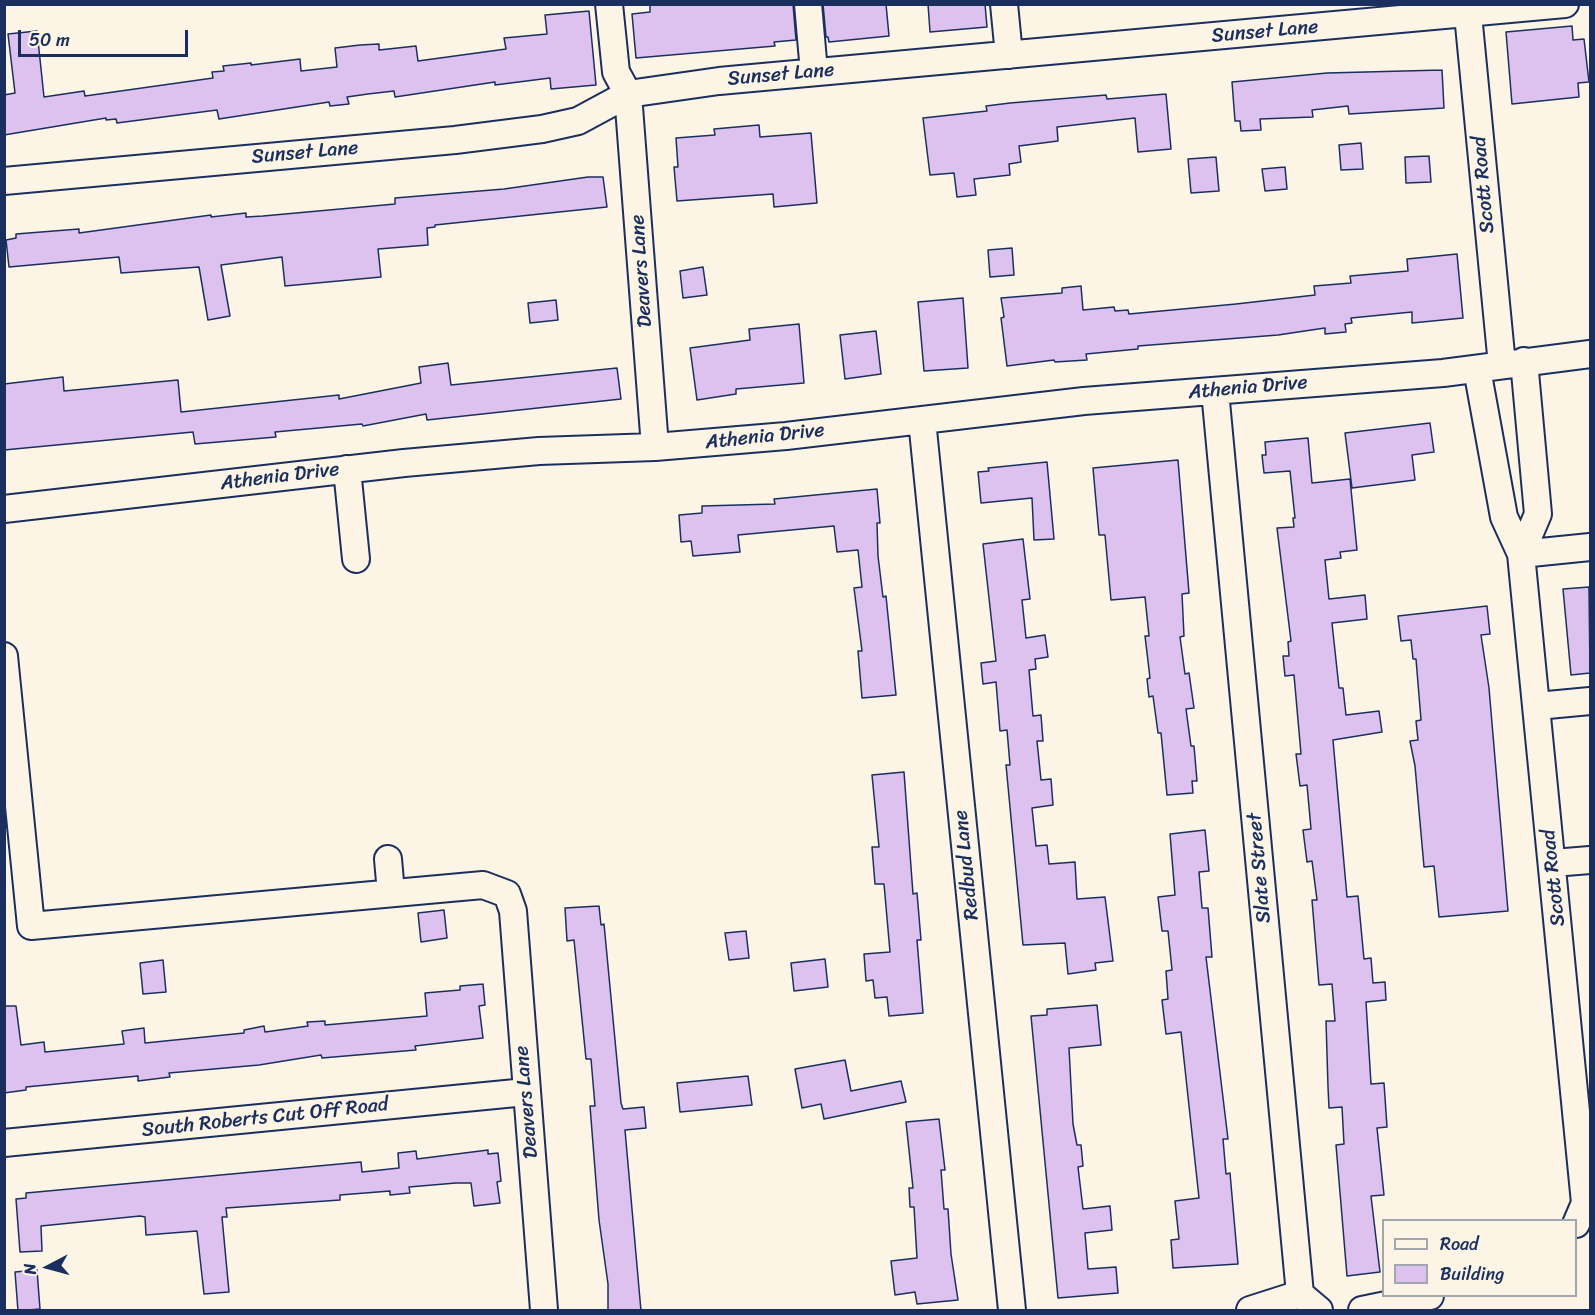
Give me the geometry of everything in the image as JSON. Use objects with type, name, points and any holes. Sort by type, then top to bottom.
[{"type":"street","points":[[609,4],[616,72],[628,94]]},
{"type":"street","points":[[808,4],[814,72]]},
{"type":"street","points":[[1004,4],[1009,55]]},
{"type":"street","name":"Sunset Lane","points":[[4,181],[454,140],[542,129],[578,121],[628,94],[719,81],[1009,55],[1468,9],[1565,4]]},
{"type":"street","name":"Scott Road","points":[[1468,9],[1501,365],[1502,509],[1521,554],[1553,863],[1580,1213]]},
{"type":"street","name":"Deavers Lane","points":[[628,94],[655,447]]},
{"type":"street","name":"Athenia Drive","points":[[4,509],[347,469],[539,451],[655,447],[786,436],[1084,401],[1501,365],[1590,354]]},
{"type":"street","name":"Scott Road","points":[[1501,365],[1538,514],[1521,554]]},
{"type":"street","name":"Slate Street","points":[[1215,391],[1309,1302],[1250,1311]]},
{"type":"street","name":"Redbud Lane","points":[[922,420],[1012,1311]]},
{"type":"street","points":[[347,469],[356,559]]},
{"type":"street","points":[[1521,554],[1590,547]]},
{"type":"street","points":[[4,656],[31,926],[391,893],[388,859]]},
{"type":"street","points":[[1537,706],[1590,701]]},
{"type":"street","points":[[1553,863],[1590,860]]},
{"type":"street","name":"Deavers Lane","points":[[391,893],[483,885],[507,894],[513,911],[525,1092],[544,1311]]},
{"type":"street","name":"South Roberts Cut Off Road","points":[[4,1143],[525,1092]]},
{"type":"street","points":[[1362,1311],[1425,1297]]},
{"type":"building","points":[[650,4],[793,4],[796,40],[774,42],[775,46],[636,58],[632,14],[650,12]]},
{"type":"building","points":[[823,4],[886,4],[889,36],[829,42],[826,37]]},
{"type":"building","points":[[928,4],[985,4],[987,27],[930,32]]},
{"type":"building","points":[[589,11],[596,85],[551,89],[550,78],[495,85],[495,82],[395,97],[394,91],[368,94],[347,97],[349,104],[330,106],[329,102],[219,119],[217,110],[117,123],[116,119],[106,120],[106,118],[4,135],[4,95],[15,93],[8,34],[37,31],[44,97],[84,91],[85,96],[213,78],[212,72],[224,71],[223,66],[300,59],[301,71],[337,67],[335,48],[360,45],[379,44],[379,50],[416,46],[418,61],[506,49],[504,38],[547,34],[545,15]]},
{"type":"building","points":[[1572,26],[1573,40],[1584,39],[1589,82],[1578,83],[1579,97],[1512,104],[1506,32]]},
{"type":"building","points":[[1442,70],[1444,108],[1349,114],[1348,106],[1312,110],[1313,117],[1260,119],[1261,130],[1241,131],[1240,121],[1235,121],[1232,82],[1327,73]]},
{"type":"building","points":[[1166,94],[1171,149],[1138,152],[1135,118],[1057,127],[1058,141],[1019,146],[1021,162],[1009,164],[1010,175],[974,179],[976,195],[957,197],[954,173],[930,175],[923,118],[987,111],[986,106],[1010,103],[1106,95],[1107,99]]},
{"type":"building","points":[[759,125],[760,137],[811,133],[817,203],[774,207],[773,194],[677,201],[674,167],[678,167],[676,138],[715,135],[714,129]]},
{"type":"building","points":[[1361,143],[1363,169],[1341,170],[1339,145]]},
{"type":"building","points":[[1429,156],[1431,182],[1406,183],[1405,157]]},
{"type":"building","points":[[1216,157],[1219,191],[1191,193],[1188,159]]},
{"type":"building","points":[[1285,167],[1287,189],[1265,191],[1262,169]]},
{"type":"building","points":[[588,177],[603,177],[607,207],[435,225],[435,227],[427,228],[428,245],[378,249],[381,277],[285,286],[282,257],[221,265],[230,316],[208,320],[199,267],[121,273],[119,257],[9,267],[6,240],[16,238],[16,234],[79,229],[79,233],[211,215],[211,217],[246,213],[246,217],[263,216],[395,204],[395,198],[504,189]]},
{"type":"building","points":[[1012,248],[1014,275],[990,277],[988,250]]},
{"type":"building","points":[[1457,254],[1463,318],[1412,323],[1412,312],[1351,318],[1352,323],[1345,324],[1346,332],[1325,334],[1325,328],[1278,335],[1138,346],[1138,349],[1086,354],[1087,360],[1055,362],[1054,360],[1007,366],[1001,298],[1062,293],[1062,288],[1081,286],[1083,310],[1114,307],[1115,311],[1128,310],[1129,314],[1236,304],[1315,295],[1314,286],[1351,283],[1350,276],[1408,271],[1407,259]]},
{"type":"building","points":[[703,267],[707,295],[683,298],[680,271]]},
{"type":"building","points":[[963,298],[968,368],[924,371],[918,302]]},
{"type":"building","points":[[556,300],[558,320],[530,323],[528,303]]},
{"type":"building","points":[[799,324],[804,383],[736,389],[736,394],[697,400],[690,348],[750,340],[749,329]]},
{"type":"building","points":[[876,331],[881,374],[845,379],[840,335]]},
{"type":"building","points":[[448,363],[451,385],[617,368],[621,399],[427,420],[426,414],[363,426],[362,424],[275,432],[276,437],[195,444],[193,432],[4,450],[4,384],[63,377],[64,391],[178,380],[181,412],[339,395],[339,399],[421,383],[419,367]]},
{"type":"building","points":[[1430,423],[1434,452],[1412,455],[1415,480],[1352,488],[1345,433]]},
{"type":"building","points":[[1308,438],[1312,483],[1350,479],[1357,550],[1340,552],[1341,558],[1325,560],[1329,599],[1365,595],[1367,619],[1332,623],[1339,688],[1343,688],[1346,715],[1379,711],[1382,732],[1333,740],[1347,897],[1358,896],[1364,959],[1371,958],[1373,983],[1385,982],[1386,1000],[1366,1002],[1371,1084],[1384,1083],[1387,1127],[1377,1128],[1384,1195],[1371,1196],[1380,1272],[1347,1276],[1336,1145],[1344,1144],[1342,1107],[1329,1108],[1326,1021],[1335,1021],[1332,984],[1319,985],[1312,900],[1317,900],[1312,861],[1307,862],[1303,830],[1311,829],[1307,785],[1300,786],[1296,754],[1301,754],[1294,675],[1285,676],[1283,656],[1289,656],[1288,642],[1291,641],[1277,528],[1294,527],[1293,518],[1295,518],[1290,471],[1264,473],[1262,455],[1266,455],[1265,442]]},
{"type":"building","points":[[1178,460],[1189,593],[1182,594],[1184,636],[1180,637],[1185,674],[1189,673],[1194,708],[1186,709],[1191,746],[1194,746],[1197,781],[1192,781],[1193,793],[1167,795],[1161,733],[1158,733],[1153,696],[1149,697],[1147,679],[1150,678],[1145,636],[1149,636],[1145,597],[1111,600],[1105,535],[1099,535],[1093,468]]},
{"type":"building","points":[[1047,462],[1054,539],[1034,540],[1032,498],[981,503],[978,472],[989,471],[988,468]]},
{"type":"building","points":[[877,489],[880,523],[877,523],[878,556],[883,597],[886,596],[896,695],[862,698],[858,651],[862,651],[854,588],[862,587],[858,550],[837,552],[834,526],[738,535],[740,552],[693,556],[691,541],[681,542],[679,515],[702,513],[702,506],[775,504],[774,499]]},
{"type":"building","points":[[1023,539],[1030,599],[1022,600],[1026,638],[1045,635],[1048,657],[1035,659],[1036,669],[1029,670],[1033,716],[1041,715],[1043,741],[1037,741],[1041,780],[1051,779],[1053,805],[1032,808],[1036,846],[1047,845],[1049,864],[1075,862],[1077,899],[1105,897],[1113,961],[1095,963],[1096,970],[1068,974],[1065,943],[1023,945],[1006,765],[1010,765],[1007,730],[1000,731],[996,682],[983,684],[981,663],[996,661],[983,544]]},
{"type":"building","points":[[1589,587],[1590,673],[1571,675],[1563,589]]},
{"type":"building","points":[[1487,606],[1490,634],[1481,635],[1489,688],[1508,911],[1439,917],[1434,866],[1424,867],[1415,766],[1410,741],[1418,740],[1416,721],[1421,720],[1416,659],[1413,659],[1411,640],[1401,641],[1398,616]]},
{"type":"building","points":[[904,772],[913,894],[917,893],[921,940],[917,940],[923,1013],[889,1016],[887,997],[875,998],[873,980],[866,981],[864,954],[890,952],[884,884],[875,884],[872,847],[879,847],[872,775]]},
{"type":"building","points":[[1205,830],[1209,871],[1199,872],[1202,908],[1208,908],[1212,957],[1206,957],[1228,1139],[1223,1139],[1226,1174],[1230,1173],[1238,1264],[1173,1268],[1171,1240],[1179,1239],[1175,1201],[1199,1198],[1181,1032],[1166,1034],[1162,1000],[1168,999],[1166,971],[1172,970],[1168,931],[1162,931],[1158,897],[1175,895],[1170,834]]},
{"type":"building","points":[[599,906],[601,925],[604,924],[621,1103],[623,1109],[644,1107],[646,1128],[625,1130],[641,1311],[608,1311],[608,1284],[599,1220],[590,1106],[595,1106],[591,1059],[586,1059],[574,940],[567,941],[565,908]]},
{"type":"building","points":[[444,910],[447,938],[421,942],[418,913]]},
{"type":"building","points":[[746,931],[749,958],[729,960],[725,933]]},
{"type":"building","points":[[825,959],[828,987],[794,991],[791,963]]},
{"type":"building","points":[[163,960],[166,992],[143,994],[140,963]]},
{"type":"building","points":[[483,984],[485,1005],[479,1006],[483,1038],[415,1046],[416,1050],[322,1058],[321,1055],[259,1065],[169,1073],[170,1077],[138,1081],[138,1076],[26,1087],[26,1090],[4,1093],[4,1006],[16,1006],[21,1045],[44,1042],[45,1052],[124,1044],[122,1031],[144,1028],[145,1043],[244,1033],[244,1030],[264,1026],[265,1032],[308,1026],[307,1022],[325,1021],[325,1025],[427,1016],[425,993],[460,990],[460,986]]},
{"type":"building","points":[[1097,1005],[1101,1045],[1069,1048],[1073,1124],[1077,1145],[1081,1145],[1083,1166],[1078,1167],[1083,1209],[1110,1206],[1112,1230],[1085,1233],[1088,1269],[1116,1267],[1118,1293],[1058,1298],[1031,1016],[1047,1015],[1047,1009]]},
{"type":"building","points":[[845,1060],[851,1091],[901,1081],[906,1102],[824,1119],[821,1104],[802,1108],[795,1069]]},
{"type":"building","points":[[748,1076],[752,1105],[680,1112],[677,1083]]},
{"type":"building","points":[[939,1119],[945,1170],[941,1170],[944,1209],[948,1209],[951,1254],[958,1300],[917,1304],[915,1292],[895,1295],[891,1261],[917,1258],[914,1207],[910,1207],[909,1188],[913,1188],[906,1122]]},
{"type":"building","points":[[488,1150],[488,1154],[498,1153],[501,1181],[497,1182],[500,1203],[474,1206],[471,1183],[456,1183],[409,1187],[410,1193],[390,1195],[390,1191],[340,1195],[340,1200],[226,1208],[227,1217],[222,1217],[229,1292],[204,1294],[197,1231],[146,1235],[145,1217],[140,1216],[41,1226],[42,1251],[20,1252],[16,1199],[26,1198],[26,1193],[361,1162],[362,1172],[399,1168],[398,1153],[416,1151],[417,1159]]},
{"type":"building","points":[[37,1270],[40,1309],[18,1311],[15,1272]]}]
